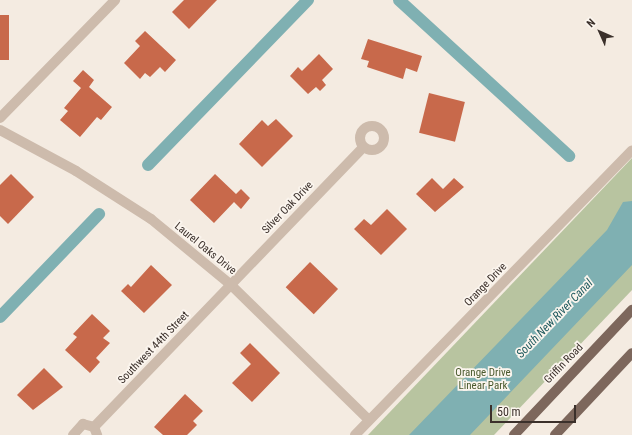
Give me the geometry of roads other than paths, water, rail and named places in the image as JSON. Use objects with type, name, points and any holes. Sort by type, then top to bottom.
[{"type":"main road","name":"Griffin Road","points":[[514,435],[632,310]]},
{"type":"main road","points":[[555,435],[632,353]]},
{"type":"street","points":[[0,118],[115,0]]},
{"type":"street","name":"Laurel Oaks Drive","points":[[0,130],[76,171],[150,220],[231,285],[369,420]]},
{"type":"street","name":"Silver Oak Drive","points":[[231,285],[363,147]]},
{"type":"street","name":"Orange Drive","points":[[355,435],[632,150]]},
{"type":"street","name":"Southwest 44th Street","points":[[74,435],[80,425],[96,431],[231,285]]},
{"type":"water","name":"South New River Canal","points":[[632,201],[632,265],[470,435],[409,435],[607,230],[623,202]]},
{"type":"waterway","points":[[148,165],[308,0]]},
{"type":"waterway","points":[[399,0],[569,156]]},
{"type":"waterway","points":[[0,317],[99,214]]},
{"type":"park label","name":"Orange Drive Linear Park","points":[[483,380]]}]
